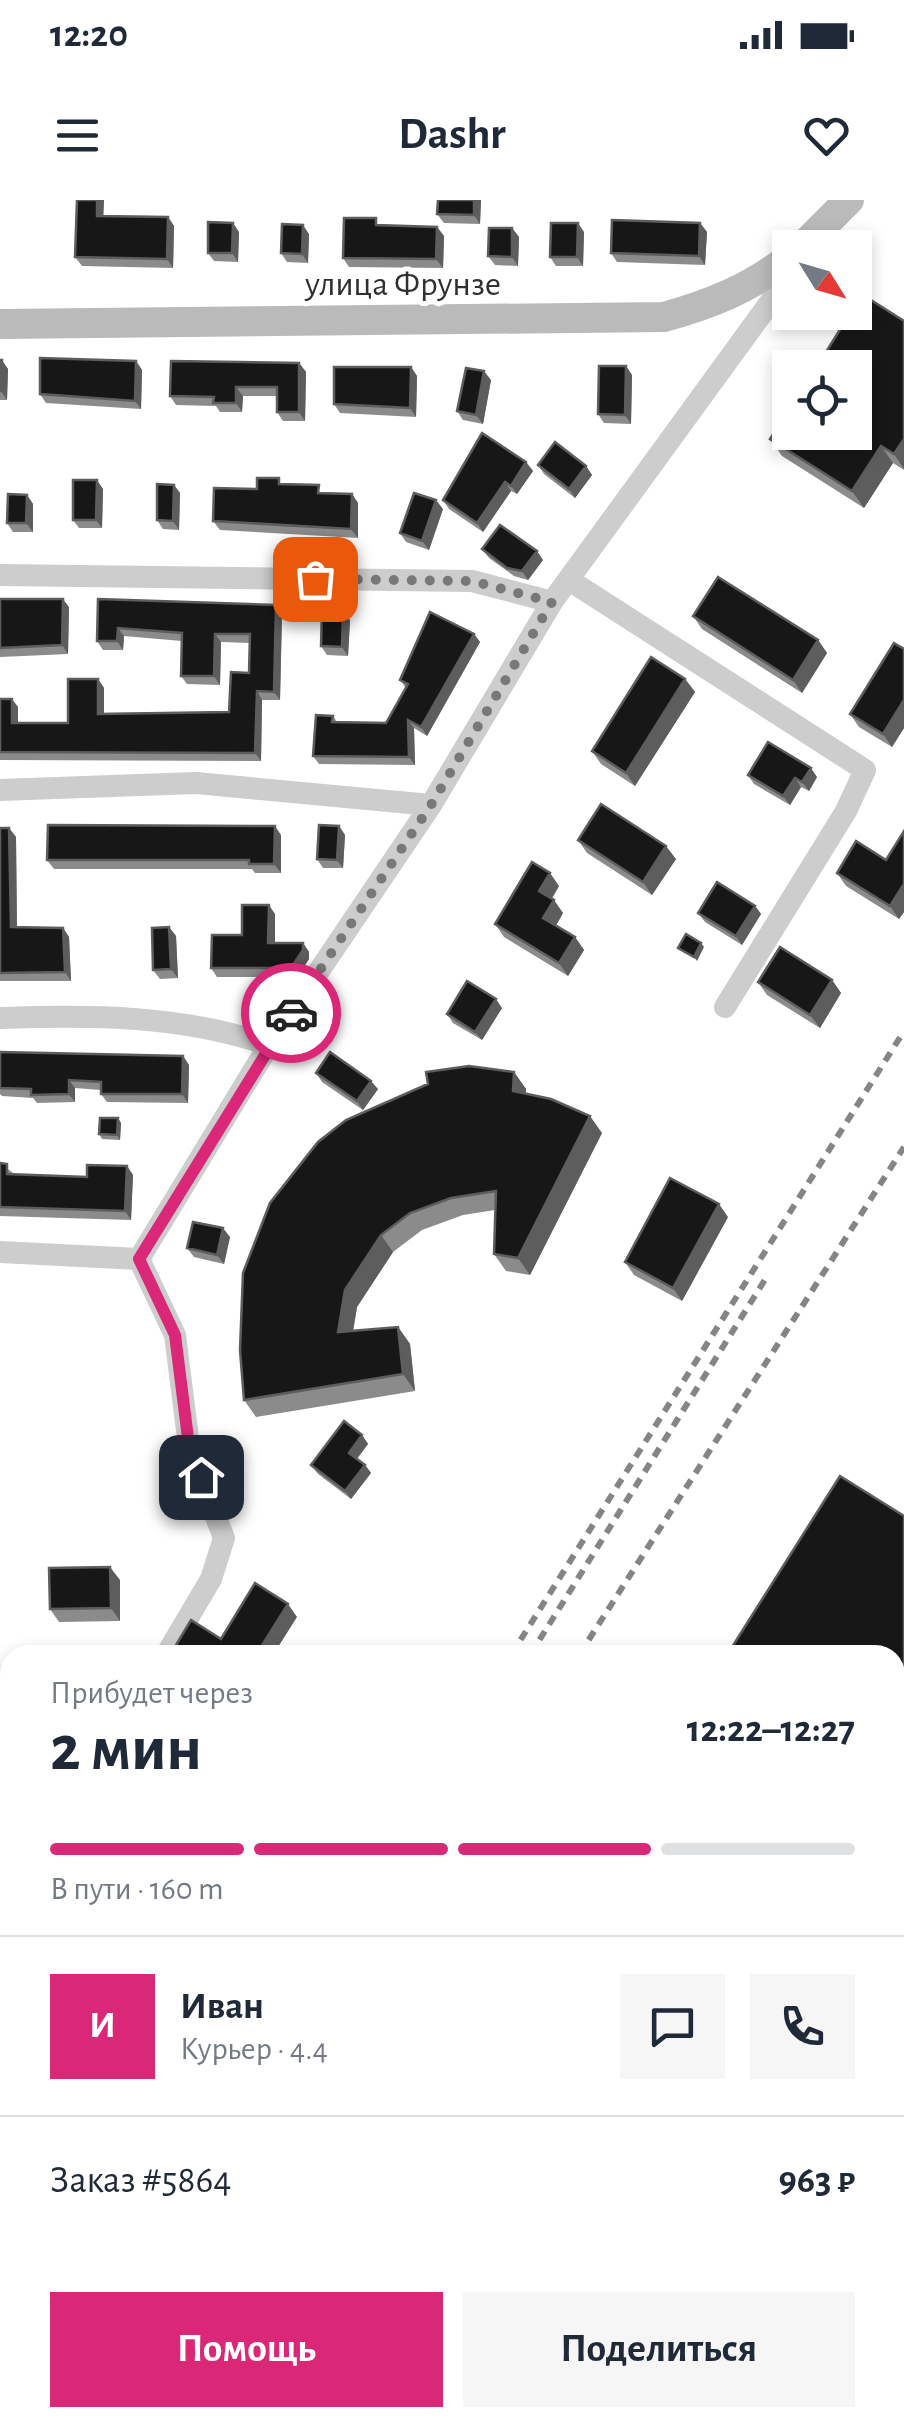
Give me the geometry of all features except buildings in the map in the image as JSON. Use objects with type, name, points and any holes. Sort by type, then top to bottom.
[{"type":"street","points":[[822,230],[849,200]]},
{"type":"street","name":"улица Фрунзе","points":[[0,324],[664,317],[713,304],[772,271]]},
{"type":"street","points":[[139,1259],[270,1045],[431,805],[552,602],[772,299]]},
{"type":"street","points":[[0,574],[472,581],[552,602]]},
{"type":"street","points":[[569,580],[865,770],[846,811],[725,1008]]},
{"type":"street","points":[[0,790],[196,784],[431,805]]},
{"type":"street","points":[[0,1018],[110,1015],[221,1029],[270,1045]]},
{"type":"street","points":[[0,1252],[139,1259]]},
{"type":"street","points":[[139,1259],[175,1335],[189,1446],[224,1538],[211,1578],[172,1645]]},
{"type":"railway","points":[[517,1645],[904,1031]]},
{"type":"railway","points":[[585,1645],[904,1147]]},
{"type":"railway","points":[[536,1645],[766,1278]]},
{"type":"way so far","points":[[291,1013],[431,805],[552,602],[472,581],[315,579]]},
{"type":"route","points":[[201,1477],[189,1446],[175,1335],[139,1259],[291,1013]]}]
